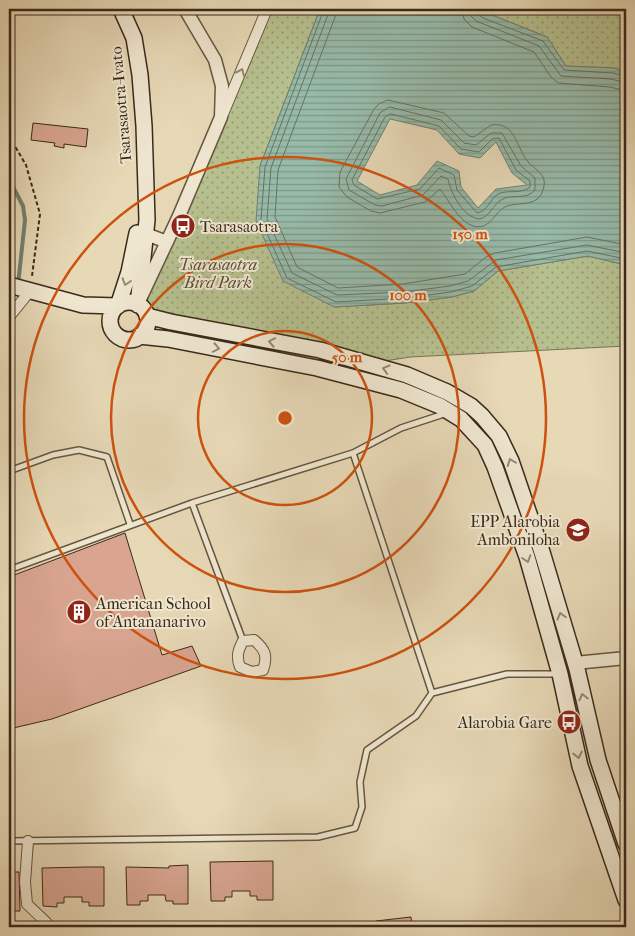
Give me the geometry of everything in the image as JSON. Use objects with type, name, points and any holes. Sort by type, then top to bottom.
[{"type":"main road","name":"Tsarasaotra-Ivato","points":[[121,9],[134,38],[140,75],[144,126],[145,200]]},
{"type":"main road","points":[[140,336],[147,327],[142,310],[146,234],[145,200]]},
{"type":"main road","points":[[111,326],[112,315],[118,306],[132,259],[145,200]]},
{"type":"main road","points":[[9,284],[83,305],[118,306],[128,302],[171,322],[320,350],[426,382],[471,406],[499,436],[511,461],[542,552],[575,663],[598,760],[626,844]]},
{"type":"main road","points":[[83,305],[111,326],[117,336],[122,338],[140,336],[168,339],[317,368],[402,390],[461,419],[485,445],[495,466],[527,557],[559,669],[580,766],[626,900]]},
{"type":"street","points":[[184,9],[215,60],[222,86],[221,117]]},
{"type":"street","points":[[142,310],[167,242],[254,45],[267,9]]},
{"type":"street","points":[[146,234],[167,242]]},
{"type":"street","points":[[9,318],[30,291]]},
{"type":"street","points":[[575,663],[626,658]]},
{"type":"street","points":[[28,841],[25,882],[27,904],[47,923]]},
{"type":"lane","points":[[9,570],[130,524],[192,503],[353,454],[401,428],[450,413]]},
{"type":"lane","points":[[9,471],[53,455],[79,450],[107,457],[130,524]]},
{"type":"lane","points":[[353,454],[432,693]]},
{"type":"lane","points":[[192,503],[243,641]]},
{"type":"lane","points":[[9,840],[318,837],[355,828],[362,807],[360,782],[367,750],[416,716],[432,693],[507,674],[559,669]]},
{"type":"path","points":[[9,136],[26,164],[40,214],[30,291]]},
{"type":"path","points":[[9,225],[11,228],[9,234]]},
{"type":"green space","name":"Tsarasaotra Bird Park","points":[[267,9],[320,9],[260,166],[334,307],[405,303],[452,297],[474,291],[498,271],[588,256],[626,265],[626,346],[410,357],[372,363],[154,314],[145,303]]},
{"type":"green space","points":[[477,9],[626,9],[626,73],[614,68],[566,66],[547,37]]},
{"type":"water","points":[[320,9],[477,9],[547,37],[566,66],[614,68],[626,73],[626,265],[588,256],[498,271],[474,291],[452,297],[405,303],[334,307],[283,281],[256,221],[260,166]],"holes":[[[390,119],[437,130],[459,154],[480,158],[496,142],[512,173],[527,185],[496,189],[478,208],[461,187],[459,171],[437,161],[417,185],[380,195],[357,181]]]},
{"type":"building","points":[[33,123],[88,129],[86,147],[64,144],[64,148],[54,146],[55,143],[31,140]]},
{"type":"building","name":"American School of Antananarivo","points":[[125,533],[162,655],[192,646],[201,666],[52,719],[9,729],[9,577]]},
{"type":"building","points":[[273,861],[273,900],[257,900],[257,896],[250,896],[250,891],[232,891],[232,897],[225,897],[225,901],[211,901],[210,862]]},
{"type":"building","points":[[188,865],[188,904],[173,904],[173,901],[166,901],[165,895],[148,895],[148,901],[140,901],[140,905],[127,905],[126,867],[169,868],[169,866]]},
{"type":"building","points":[[104,867],[104,906],[89,906],[89,902],[82,902],[82,897],[64,897],[64,903],[57,903],[57,907],[43,906],[42,868]]},
{"type":"building","points":[[9,872],[19,872],[20,911],[9,911]]},
{"type":"building","points":[[411,917],[412,927],[377,927],[376,921]]},
{"type":"waterway","points":[[9,179],[23,206],[25,220],[18,285]]},
{"type":"place","name":"Tsarasaotra","points":[[183,226]]},
{"type":"place","name":"EPP Alarobia Amboniloha","points":[[578,530]]},
{"type":"place","name":"American School of Antananarivo","points":[[79,612]]},
{"type":"place","name":"Alarobia Gare","points":[[569,722]]}]
